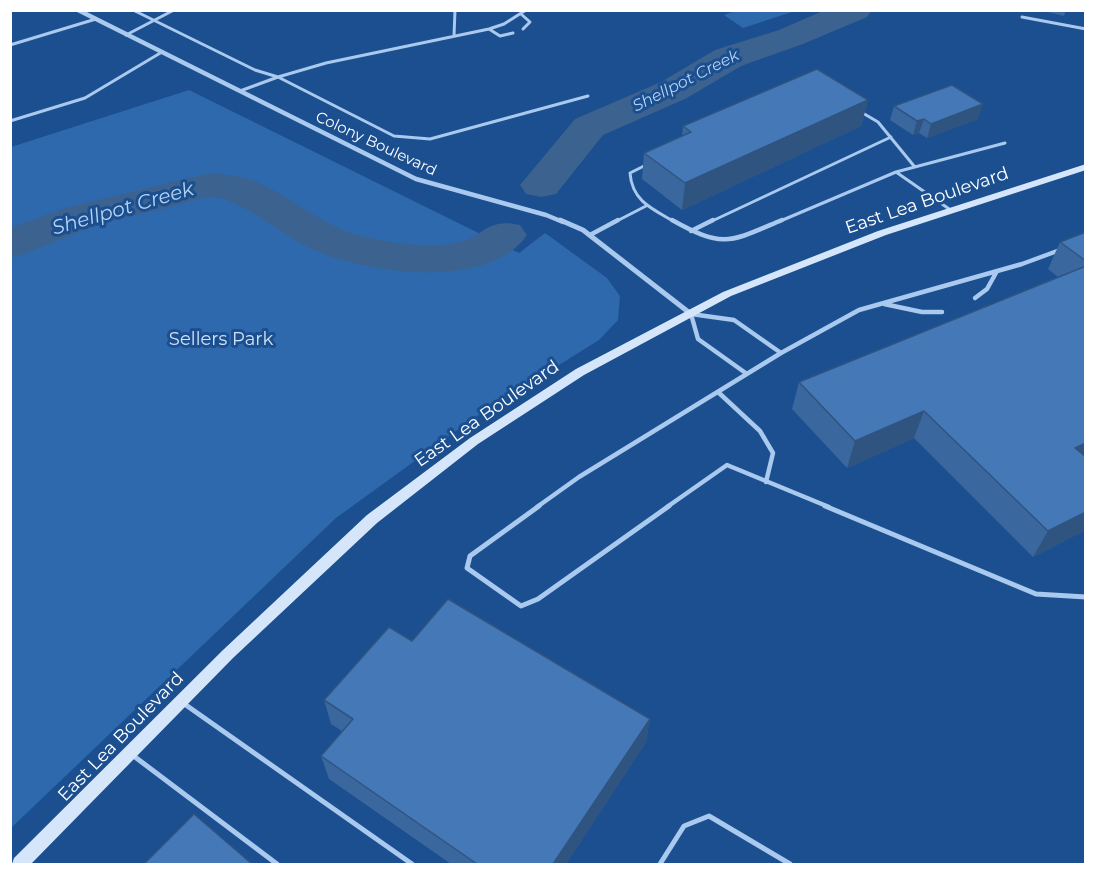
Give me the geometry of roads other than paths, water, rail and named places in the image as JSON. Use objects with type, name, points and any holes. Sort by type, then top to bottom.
[{"type":"street","name":"Colony Boulevard","points":[[78,10],[416,179],[546,215],[583,230],[691,314]]},
{"type":"street","name":"East Lea Boulevard","points":[[20,864],[181,702],[372,519],[474,441],[580,372],[749,286],[882,233],[1086,167]]},
{"type":"lane","points":[[133,10],[255,70],[278,77],[394,136],[430,139],[588,96]]},
{"type":"lane","points":[[126,34],[174,10]]},
{"type":"lane","points":[[454,36],[455,10]]},
{"type":"lane","points":[[240,91],[326,63],[489,29],[504,24],[526,10]]},
{"type":"lane","points":[[521,14],[530,22],[523,29]]},
{"type":"lane","points":[[1023,17],[1086,29]]},
{"type":"lane","points":[[10,45],[96,19]]},
{"type":"lane","points":[[489,29],[500,36],[513,33]]},
{"type":"lane","points":[[10,121],[85,98],[162,52]]},
{"type":"lane","points":[[859,110],[878,122],[914,166]]},
{"type":"lane","points":[[690,231],[891,137]]},
{"type":"lane","points":[[651,163],[630,173],[630,187],[646,206],[690,231],[722,241],[736,240],[896,172],[1005,143]]},
{"type":"lane","points":[[896,172],[952,211]]},
{"type":"lane","points":[[590,235],[646,206]]},
{"type":"lane","points":[[1065,249],[859,310],[781,353],[579,477],[470,556],[467,568],[521,606],[538,599],[727,465],[1036,594],[1086,597]]},
{"type":"lane","points":[[975,298],[987,289],[997,271]]},
{"type":"lane","points":[[881,304],[922,312],[942,312]]},
{"type":"lane","points":[[747,374],[698,339],[691,314],[734,320],[781,353]]},
{"type":"lane","points":[[718,392],[760,432],[774,453],[766,482]]},
{"type":"lane","points":[[181,702],[412,864]]},
{"type":"lane","points":[[131,754],[277,864]]},
{"type":"lane","points":[[660,864],[684,826],[709,816],[790,864]]},
{"type":"waterway","name":"Shellpot Creek","points":[[541,185],[589,127],[674,90],[728,58],[791,37],[855,10]]},
{"type":"waterway","name":"Shellpot Creek","points":[[10,244],[80,217],[210,185],[243,191],[326,239],[361,251],[413,259],[467,256],[505,235]]},
{"type":"park label","name":"Sellers Park","points":[[221,340]]}]
